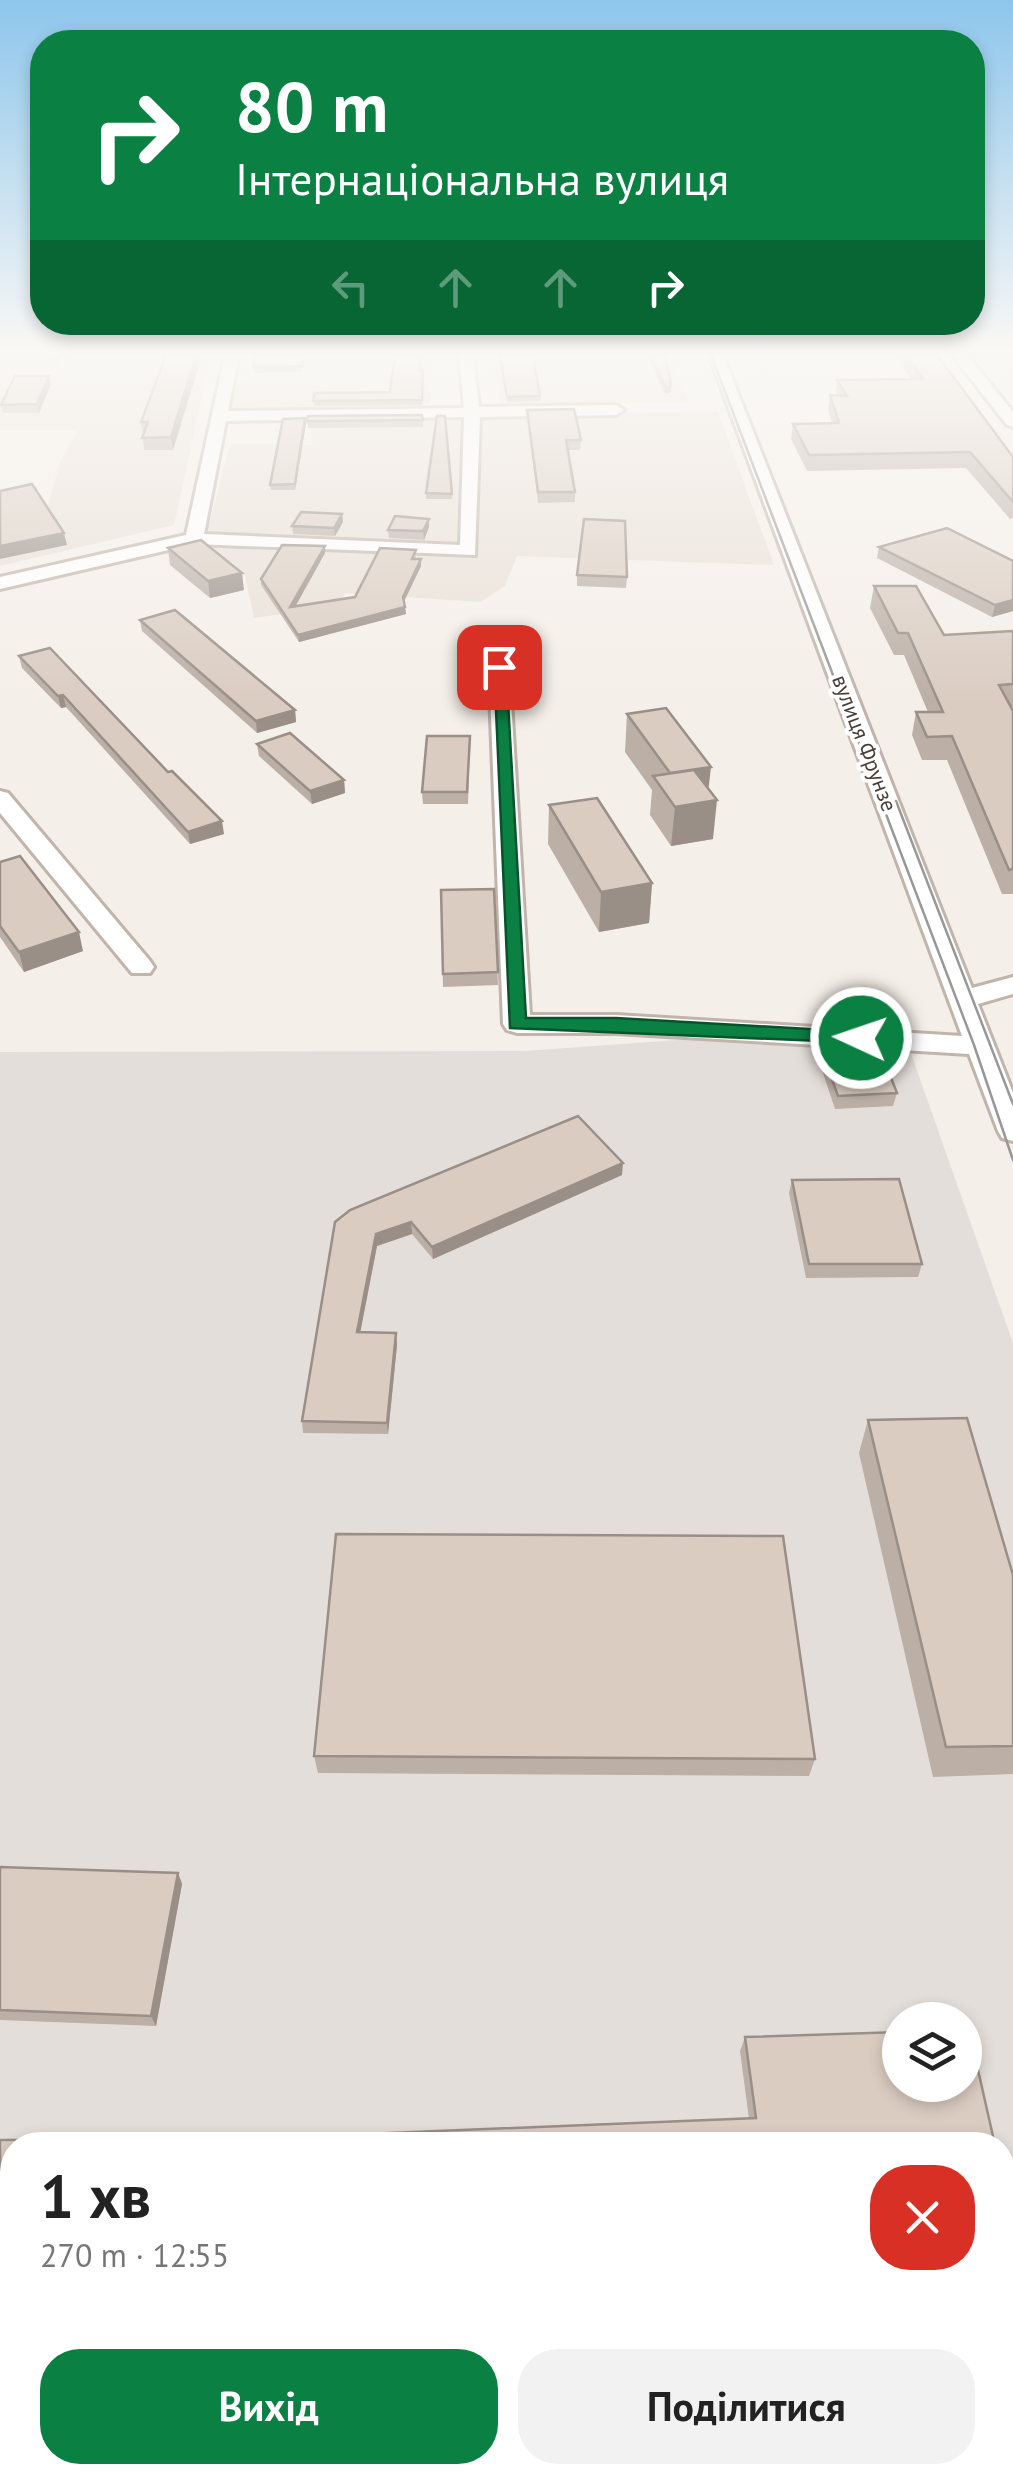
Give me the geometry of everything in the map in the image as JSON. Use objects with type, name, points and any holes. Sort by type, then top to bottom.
[{"type":"street","points":[[194,539],[207,471]]},
{"type":"street","points":[[0,582],[194,539],[469,552],[471,471]]},
{"type":"street","name":"вулиця Фрунзе","points":[[761,471],[1013,1130]]},
{"type":"street","points":[[499,667],[517,1024],[616,1024],[983,1046]]},
{"type":"street","points":[[0,798],[141,966]]},
{"type":"street","points":[[965,1000],[1013,985]]},
{"type":"shaded area","points":[[58,471],[186,471],[174,525],[0,566],[0,526],[45,516]]},
{"type":"shaded area","points":[[223,471],[740,471],[774,565],[517,556],[505,586],[480,602],[345,593],[338,606],[254,618],[245,576],[204,543]]},
{"type":"shaded area","points":[[746,1035],[908,1045],[1013,1343],[1013,2132],[0,2132],[0,1052],[524,1051]]},
{"type":"building","points":[[273,471],[297,471],[295,484],[270,485]]},
{"type":"building","points":[[429,471],[450,471],[452,494],[426,493]]},
{"type":"building","points":[[535,471],[571,471],[575,492],[538,492]]},
{"type":"building","points":[[986,471],[1013,471],[1013,502]]},
{"type":"building","points":[[32,484],[64,533],[0,546],[0,491]]},
{"type":"building","points":[[301,512],[342,514],[334,528],[292,526]]},
{"type":"building","points":[[395,516],[429,519],[423,531],[388,530]]},
{"type":"building","points":[[584,519],[625,521],[627,577],[577,575]]},
{"type":"building","points":[[947,528],[1013,561],[1013,600],[995,605],[879,547]]},
{"type":"building","points":[[201,540],[242,573],[208,581],[168,548]]},
{"type":"building","points":[[282,545],[325,546],[290,607],[355,597],[380,548],[416,550],[412,559],[421,559],[403,597],[405,607],[298,635],[261,579]]},
{"type":"building","points":[[874,586],[916,586],[944,635],[1013,631],[1013,684],[999,685],[1013,711],[1013,869],[1009,870],[952,736],[927,737],[916,712],[943,712],[908,633],[898,633]]},
{"type":"building","points":[[175,610],[295,710],[256,721],[140,620]]},
{"type":"building","points":[[50,648],[168,772],[172,771],[222,821],[188,832],[63,695],[58,696],[19,656]]},
{"type":"building","points":[[666,708],[711,767],[670,773],[627,714]]},
{"type":"building","points":[[290,733],[344,780],[310,791],[257,744]]},
{"type":"building","points":[[427,736],[470,736],[467,792],[422,792]]},
{"type":"building","points":[[694,770],[717,800],[675,807],[653,776]]},
{"type":"building","points":[[597,798],[652,883],[601,892],[549,805]]},
{"type":"building","points":[[20,856],[79,932],[19,952],[0,926],[0,862]]},
{"type":"building","points":[[494,889],[498,972],[443,974],[441,890]]},
{"type":"building","points":[[883,1057],[897,1093],[838,1096],[825,1060]]},
{"type":"building","points":[[578,1116],[623,1163],[432,1247],[411,1222],[376,1234],[357,1332],[396,1333],[387,1423],[302,1421],[335,1222],[350,1210]]},
{"type":"building","points":[[899,1179],[922,1264],[809,1264],[792,1180]]},
{"type":"building","points":[[967,1418],[1013,1575],[1013,1746],[946,1747],[868,1420]]},
{"type":"building","points":[[336,1534],[783,1536],[815,1759],[314,1756]]},
{"type":"building","points":[[0,1867],[178,1873],[151,2016],[0,2010]]},
{"type":"building","points":[[882,2033],[882,2102],[982,2102],[982,2088],[992,2132],[414,2132],[756,2118],[745,2037]]},
{"type":"tram line","points":[[755,471],[974,1045],[1013,1160]]},
{"type":"tram line","points":[[896,801],[1013,1104]]},
{"type":"route","points":[[499,667],[517,1024],[616,1024],[861,1038]]}]
